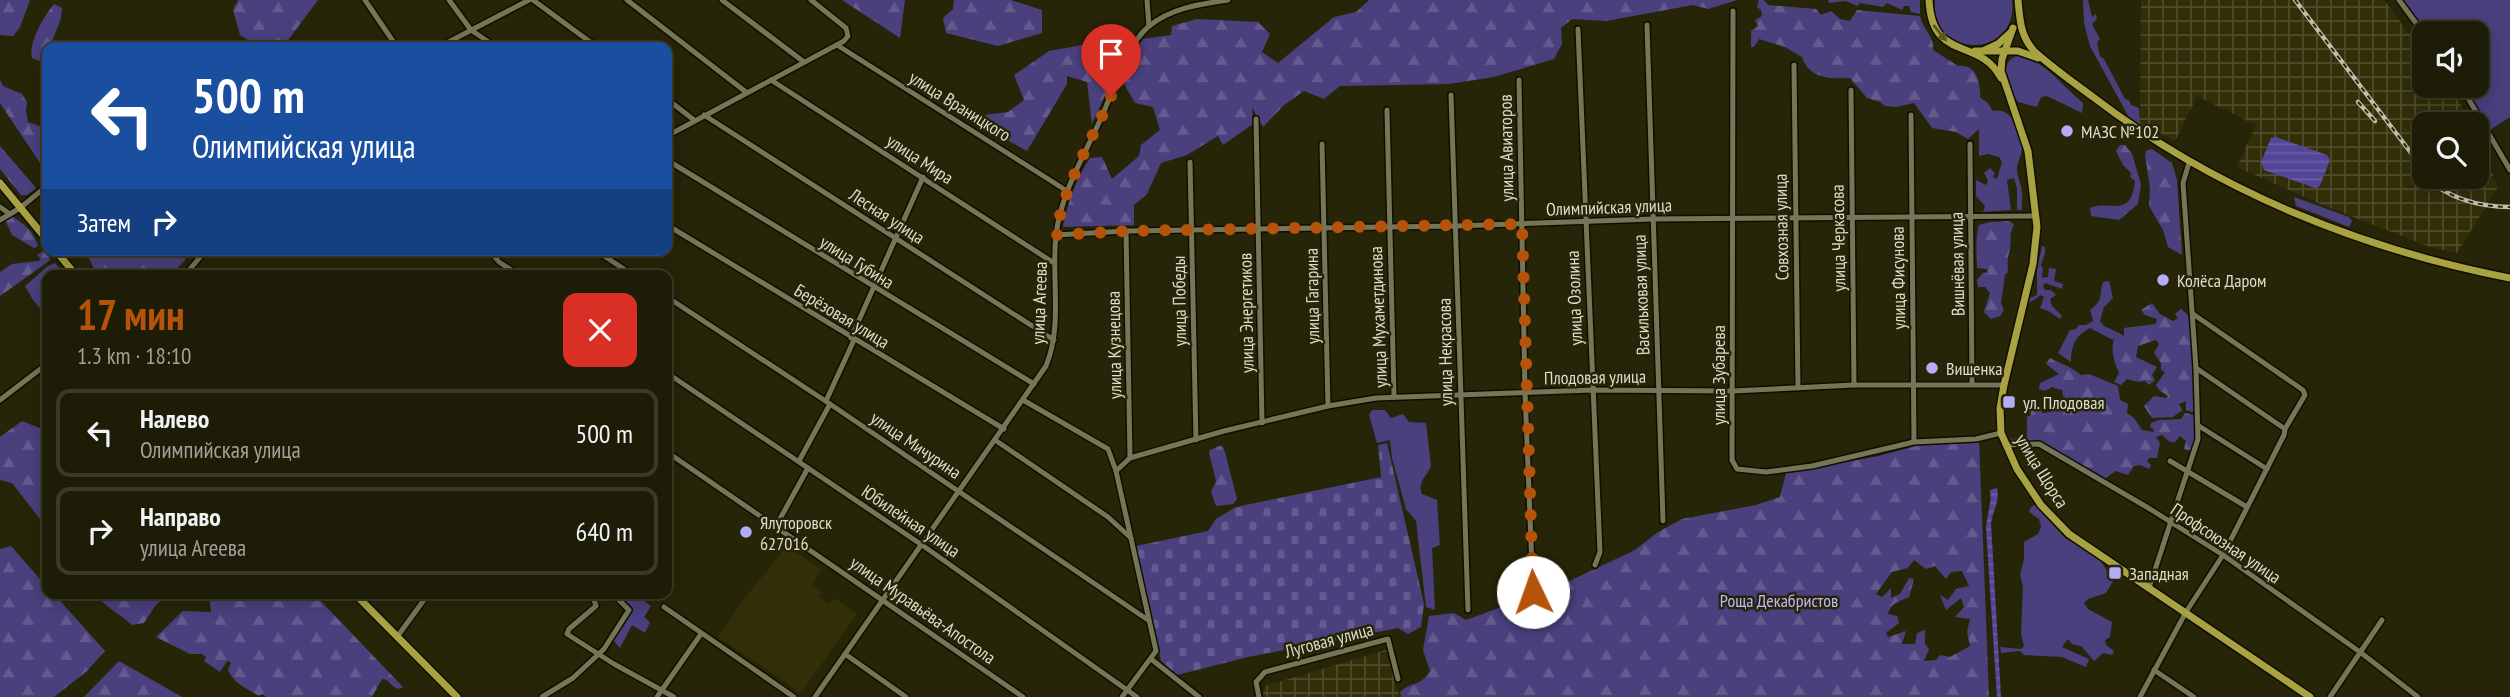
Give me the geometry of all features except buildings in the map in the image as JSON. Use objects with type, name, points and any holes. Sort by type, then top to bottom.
[{"type":"main road","points":[[2008,92],[2001,71],[2020,0]]},
{"type":"main road","points":[[1929,3],[1931,20],[1939,34],[1951,45],[1982,57],[1992,64],[2008,92]]},
{"type":"main road","points":[[2018,11],[2026,41],[2048,64],[2129,125],[2189,163],[2290,211],[2361,239],[2438,263],[2510,278]]},
{"type":"main road","points":[[1978,51],[1998,44],[2013,28]]},
{"type":"main road","points":[[1962,50],[2023,52],[2048,64]]},
{"type":"main road","name":"улица Щорса","points":[[2008,92],[2028,151],[2036,216],[2032,264],[2000,408],[2001,433],[2005,445],[2035,496],[2055,522],[2069,534],[2310,697]]},
{"type":"main road","points":[[0,183],[42,234]]},
{"type":"main road","points":[[60,256],[72,270]]},
{"type":"main road","points":[[360,599],[457,697]]},
{"type":"street","points":[[365,0],[394,42]]},
{"type":"street","points":[[449,0],[471,30],[489,42]]},
{"type":"street","points":[[448,42],[531,0],[590,42]]},
{"type":"street","points":[[627,0],[746,92]]},
{"type":"street","points":[[722,0],[804,62]]},
{"type":"street","points":[[672,133],[844,41],[848,36],[846,27],[811,0]]},
{"type":"street","points":[[1147,0],[1149,26]]},
{"type":"street","name":"улица Агеева","points":[[815,697],[1046,366],[1055,340],[1054,263],[1059,213],[1138,37],[1149,26],[1181,9],[1228,0]]},
{"type":"street","points":[[2399,0],[2414,21]]},
{"type":"street","points":[[1179,1],[1181,9]]},
{"type":"street","name":"улица Зубарева","points":[[1733,11],[1732,460],[1737,469],[1766,472],[1812,466],[1914,442],[1976,439],[2001,433]]},
{"type":"street","name":"Васильковая улица","points":[[1647,25],[1663,521]]},
{"type":"street","name":"улица Озолина","points":[[1578,29],[1600,552],[1595,565]]},
{"type":"street","name":"улица Враницкого","points":[[837,45],[1067,191]]},
{"type":"street","name":"Совхозная улица","points":[[1794,65],[1798,388]]},
{"type":"street","name":"улица Мира","points":[[771,80],[1054,263]]},
{"type":"street","name":"улица Авиаторов","points":[[1519,80],[1525,392],[1533,592]]},
{"type":"street","name":"улица Черкасова","points":[[1851,90],[1854,385]]},
{"type":"street","name":"улица Некрасова","points":[[1451,95],[1468,610]]},
{"type":"street","points":[[2468,98],[2510,170]]},
{"type":"street","points":[[672,103],[694,120]]},
{"type":"street","name":"улица Мухаметдинова","points":[[1387,110],[1394,397]]},
{"type":"street","name":"Лесная улица","points":[[704,115],[1055,340]]},
{"type":"street","name":"улица Фисунова","points":[[1912,115],[1914,442]]},
{"type":"street","name":"улица Энергетиков","points":[[1256,119],[1262,423]]},
{"type":"street","name":"улица Гагарина","points":[[1322,144],[1328,406]]},
{"type":"street","name":"Вишнёвая улица","points":[[1970,144],[1972,384]]},
{"type":"street","name":"улица Победы","points":[[1190,162],[1196,440]]},
{"type":"street","name":"улица Губина","points":[[672,163],[1034,384]]},
{"type":"street","points":[[2149,588],[2199,439],[2183,183],[2189,163]]},
{"type":"street","points":[[799,461],[828,403],[873,288],[923,177]]},
{"type":"street","points":[[1,219],[42,190]]},
{"type":"street","points":[[0,207],[10,214]]},
{"type":"street","name":"Олимпийская улица","points":[[1056,235],[1126,231],[1456,226],[1653,219],[2036,216]]},
{"type":"street","name":"Берёзовая улица","points":[[672,228],[1004,429]]},
{"type":"street","name":"улица Кузнецова","points":[[1126,231],[1130,458]]},
{"type":"street","points":[[189,270],[201,256]]},
{"type":"street","points":[[494,256],[511,270]]},
{"type":"street","points":[[604,256],[625,270]]},
{"type":"street","name":"улица Мичурина","points":[[672,300],[1148,620]]},
{"type":"street","points":[[2140,697],[2186,611],[2223,555],[2284,435],[2284,429],[2305,396],[2303,390],[2193,314]]},
{"type":"street","points":[[0,400],[42,368]]},
{"type":"street","points":[[2196,368],[2284,429]]},
{"type":"street","name":"Юбилейная улица","points":[[672,376],[922,545],[1137,697]]},
{"type":"street","name":"Плодовая улица","points":[[1116,471],[1130,458],[1359,400],[1592,390],[1732,391],[1854,385],[2004,385]]},
{"type":"street","points":[[1023,400],[1108,449],[1116,471],[1156,651],[1122,697]]},
{"type":"street","points":[[2199,426],[2267,469]]},
{"type":"street","points":[[995,440],[1108,517],[1131,538]]},
{"type":"street","name":"Профсоюзная улица","points":[[2005,445],[2039,444],[2223,555],[2360,652],[2418,697]]},
{"type":"street","name":"улица Муравьёва-Апостола","points":[[672,455],[1023,697]]},
{"type":"street","points":[[2170,461],[2246,507]]},
{"type":"street","points":[[776,526],[808,468]]},
{"type":"street","points":[[397,637],[425,599]]},
{"type":"street","points":[[594,599],[596,607],[569,629],[567,635],[674,697]]},
{"type":"street","points":[[542,697],[573,678],[604,649],[629,610],[618,599]]},
{"type":"street","points":[[664,607],[794,697]]},
{"type":"street","points":[[2330,697],[2382,620]]},
{"type":"street","points":[[657,697],[701,634]]},
{"type":"street","name":"Луговая улица","points":[[1258,697],[1256,682],[1265,672],[1388,639],[1398,679]]},
{"type":"street","points":[[845,654],[906,697]]},
{"type":"street","points":[[1151,659],[1199,697]]},
{"type":"street","points":[[2154,670],[2194,697]]},
{"type":"shaded area","points":[[2141,0],[2384,0],[2412,38],[2412,98],[2456,98],[2466,112],[2412,112],[2412,189],[2489,189],[2489,166],[2498,187],[2457,253],[2433,248],[2325,206],[2237,167],[2256,125],[2197,96],[2175,141],[2140,122]]},
{"type":"shaded area","points":[[2276,137],[2327,155],[2330,160],[2320,186],[2315,188],[2264,170],[2261,162],[2271,138]]},
{"type":"shaded area","points":[[1997,488],[1997,501],[1991,523],[2001,697],[1997,697],[1986,528],[1990,490]]},
{"type":"shaded area","points":[[787,546],[822,570],[812,585],[822,592],[819,597],[829,604],[834,598],[857,614],[801,693],[718,637],[747,595]]},
{"type":"shaded area","points":[[1386,650],[1400,697],[1262,697],[1265,686]]},
{"type":"green space","points":[[0,0],[30,0],[20,27],[13,36],[0,35]]},
{"type":"green space","points":[[238,0],[318,0],[287,42],[251,42],[240,35],[233,10]]},
{"type":"green space","points":[[842,0],[905,0],[900,38]]},
{"type":"green space","points":[[954,0],[1011,0],[1042,10],[1042,33],[998,46],[946,33],[943,18],[953,9]]},
{"type":"green space","points":[[1369,0],[1737,0],[1708,9],[1693,5],[1606,21],[1572,19],[1561,28],[1562,44],[1554,59],[1494,77],[1449,84],[1340,86],[1324,99],[1304,91],[1284,105],[1263,127],[1252,107],[1253,124],[1223,145],[1218,136],[1187,155],[1161,163],[1147,194],[1134,205],[1134,225],[1063,227],[1073,191],[1090,158],[1102,157],[1112,179],[1139,156],[1141,145],[1160,130],[1153,107],[1135,103],[1123,82],[1130,60],[1143,39],[1171,35],[1172,26],[1197,19],[1258,22],[1270,34],[1262,52],[1278,63],[1334,17],[1356,12]]},
{"type":"green space","points":[[1759,0],[1764,0],[1768,5],[1816,9],[1821,15],[1831,11],[1840,19],[1850,21],[1857,10],[1920,16],[1932,41],[1933,50],[1958,66],[1968,67],[1978,79],[1979,129],[1968,139],[1956,132],[1932,128],[1914,103],[1896,107],[1885,106],[1867,98],[1850,78],[1828,78],[1815,74],[1802,57],[1785,47],[1759,39],[1754,47],[1751,47],[1751,31],[1758,26],[1755,20],[1762,16],[1757,7]]},
{"type":"green space","points":[[1828,0],[1920,0],[1920,14],[1911,12],[1909,6],[1904,6],[1902,10],[1887,3],[1883,7],[1860,3],[1857,6],[1846,1],[1829,3]]},
{"type":"green space","points":[[1935,0],[2012,0],[2010,20],[2002,34],[1989,42],[1974,45],[1959,42],[1945,34],[1937,20]]},
{"type":"green space","points":[[2083,0],[2088,0],[2092,17],[2096,14],[2097,19],[2092,24],[2100,39],[2097,43],[2100,56],[2125,99],[2139,108],[2140,122],[2145,126],[2142,128],[2132,123],[2090,46],[2084,23]]},
{"type":"green space","points":[[2403,0],[2510,0],[2510,117],[2490,130],[2489,112],[2480,112],[2472,98],[2489,98],[2489,21],[2418,21]]},
{"type":"green space","points":[[54,4],[62,8],[52,42],[42,42],[40,61],[32,58],[31,52],[42,22]]},
{"type":"green space","points":[[1099,42],[1115,73],[1092,124],[1087,82],[1067,76],[1067,84],[1027,151],[998,135],[985,115],[1008,112],[1024,100],[1014,75],[1049,51]]},
{"type":"green space","points":[[2017,56],[2035,62],[2052,74],[2083,103],[2082,113],[2047,96],[2041,97],[2037,107],[2018,102],[2006,77],[2007,65]]},
{"type":"green space","points":[[0,80],[3,86],[22,94],[27,102],[28,122],[42,127],[42,166],[0,103]]},
{"type":"green space","points":[[1979,97],[1987,102],[1993,111],[2005,112],[2010,116],[2019,132],[2022,148],[2017,172],[2022,191],[2022,210],[2017,210],[2014,178],[2007,180],[2011,210],[1983,212],[1985,206],[1976,196],[1976,180],[1986,185],[1988,181],[1984,173],[1990,168],[1995,173],[1993,177],[1997,179],[2002,162],[1999,157],[1988,154],[1979,156]]},
{"type":"green space","points":[[2120,145],[2125,145],[2132,154],[2141,184],[2138,204],[2119,220],[2091,216],[2090,208],[2124,204],[2133,193],[2135,181],[2116,151]]},
{"type":"green space","points":[[0,146],[36,188],[27,195],[21,195],[0,169]]},
{"type":"green space","points":[[2152,149],[2172,163],[2177,180],[2182,255],[2168,247],[2163,230],[2149,206],[2150,189],[2145,154]]},
{"type":"green space","points":[[2294,197],[2349,217],[2352,221],[2349,227],[2296,206]]},
{"type":"green space","points":[[10,215],[27,228],[38,246],[34,248],[12,235],[6,222]]},
{"type":"green space","points":[[2008,221],[2014,224],[2001,303],[2004,310],[2000,316],[1991,319],[1984,312],[1990,293],[1985,287],[1978,287],[1977,280],[1984,272],[1988,273],[1987,269],[1977,268],[1978,230],[1979,225]]},
{"type":"green space","points":[[2042,246],[2045,247],[2045,253],[2041,265],[2042,278],[2048,277],[2049,268],[2056,269],[2054,281],[2063,284],[2062,289],[2045,283],[2043,286],[2045,290],[2051,290],[2056,295],[2050,299],[2052,306],[2062,316],[2060,319],[2040,308],[2044,297],[2041,295],[2028,304],[2029,298],[2037,295],[2037,270]]},
{"type":"green space","points":[[42,252],[42,256],[48,256],[49,261],[0,296],[0,272],[12,264],[38,261],[41,259],[37,255]]},
{"type":"green space","points":[[88,256],[187,256],[176,270],[95,270]]},
{"type":"green space","points":[[55,263],[61,270],[43,270]]},
{"type":"green space","points":[[42,271],[42,310],[33,300],[25,286]]},
{"type":"green space","points":[[2109,281],[2113,298],[2104,307],[2100,321],[2117,332],[2113,340],[2090,328],[2085,331],[2075,342],[2071,362],[2058,353],[2070,330],[2093,321],[2090,310],[2099,300],[2103,282]]},
{"type":"green space","points":[[2152,303],[2160,314],[2173,321],[2178,318],[2175,314],[2181,309],[2189,316],[2195,369],[2196,409],[2192,412],[2186,410],[2186,401],[2179,404],[2182,410],[2173,417],[2152,418],[2144,406],[2154,396],[2168,396],[2156,385],[2165,372],[2161,370],[2161,363],[2154,353],[2159,344],[2156,340],[2138,346],[2136,357],[2157,367],[2152,375],[2155,380],[2149,385],[2145,381],[2127,379],[2121,385],[2114,382],[2119,373],[2113,352],[2117,332],[2124,336],[2124,328],[2156,324],[2157,319],[2145,315],[2141,310]]},
{"type":"green space","points":[[2050,358],[2081,375],[2089,374],[2118,386],[2120,400],[2128,404],[2127,413],[2142,430],[2153,432],[2151,423],[2181,419],[2185,413],[2194,415],[2196,435],[2191,451],[2184,449],[2186,441],[2180,436],[2175,442],[2170,442],[2162,435],[2156,437],[2160,443],[2157,458],[2149,458],[2149,469],[2140,465],[2134,466],[2128,475],[2116,471],[2105,478],[2043,443],[2012,443],[2010,439],[2027,437],[2030,407],[2034,404],[2046,413],[2060,407],[2066,399],[2062,390],[2051,387],[2045,391],[2039,389],[2040,383],[2059,374],[2046,364]]},
{"type":"green space","points":[[1372,410],[1385,410],[1391,418],[1403,414],[1409,422],[1426,423],[1431,466],[1421,490],[1422,494],[1437,500],[1440,545],[1432,548],[1435,610],[1426,607],[1416,521],[1406,509],[1392,458],[1390,440],[1377,443],[1369,415]]},
{"type":"green space","points":[[22,421],[42,429],[42,522],[12,483],[0,480],[0,437]]},
{"type":"green space","name":"Роща Декабристов","points":[[1979,440],[1989,697],[1401,697],[1400,692],[1419,682],[1430,671],[1423,650],[1429,616],[1454,613],[1466,620],[1561,585],[1635,550],[1658,532],[1682,519],[1756,505],[1780,497],[1786,473],[1879,456],[1916,446]],"holes":[[[1914,560],[1926,569],[1935,566],[1946,579],[1951,572],[1962,571],[1969,586],[1956,589],[1948,600],[1940,595],[1946,610],[1961,598],[1964,607],[1955,617],[1970,619],[1967,632],[1970,646],[1950,657],[1940,655],[1936,660],[1924,661],[1929,649],[1925,644],[1925,630],[1917,633],[1915,644],[1902,644],[1906,631],[1888,637],[1886,633],[1899,623],[1897,616],[1888,614],[1889,610],[1909,597],[1914,579],[1909,578],[1900,594],[1891,598],[1891,588],[1882,597],[1876,594],[1892,572],[1908,568]]]},
{"type":"green space","points":[[1387,443],[1424,604],[1421,627],[1408,634],[1398,628],[1248,657],[1177,675],[1161,661],[1136,546],[1208,531],[1216,519],[1236,507],[1381,477],[1378,445]]},
{"type":"green space","points":[[1222,446],[1225,452],[1237,499],[1233,504],[1216,506],[1211,492],[1216,481],[1209,453]]},
{"type":"green space","points":[[2035,505],[2064,537],[2099,558],[2113,581],[2106,593],[2084,603],[2088,609],[2112,622],[2110,637],[2105,640],[2106,645],[2114,651],[2112,655],[2103,653],[2094,661],[2081,646],[2072,644],[2068,639],[2062,647],[2089,659],[2086,667],[2062,657],[2024,655],[2020,651],[2001,653],[2000,647],[2021,649],[2024,646],[2021,634],[2023,587],[2020,574],[2024,560],[2024,542],[2038,534],[2041,527],[2039,519],[2029,512]]},
{"type":"green space","points":[[11,546],[42,581],[42,599],[58,599],[105,651],[87,671],[54,697],[0,697],[0,549]]},
{"type":"green space","points":[[99,599],[163,599],[144,623],[132,625]]},
{"type":"green space","points":[[210,599],[319,599],[403,687],[399,689],[382,679],[372,697],[259,696],[234,679],[228,670],[231,662],[227,661],[220,672],[204,661],[206,657],[202,654],[190,654],[156,637],[183,611],[211,612]]},
{"type":"green space","points":[[622,599],[641,599],[651,606],[644,617],[650,622],[645,633],[632,625],[620,648],[613,640],[633,608]]},
{"type":"green space","points":[[119,661],[182,697],[84,697]]},
{"type":"railway","points":[[2295,0],[2412,154]]},
{"type":"railway","points":[[2358,102],[2375,121]]},
{"type":"railway","points":[[2441,189],[2464,200],[2510,207]]},
{"type":"place","name":"МАЗС №102","points":[[2067,131]]},
{"type":"place","name":"Колёса Даром","points":[[2163,280]]},
{"type":"place","name":"Вишенка","points":[[1932,368]]},
{"type":"place","name":"ул. Плодовая","points":[[2009,402]]},
{"type":"place","name":"Ялуторовск 627016","points":[[746,532]]},
{"type":"place","name":"Западная","points":[[2115,573]]},
{"type":"route","points":[[1111,96],[1070,183],[1059,213],[1056,235],[1126,231],[1522,224],[1533,592]]}]
